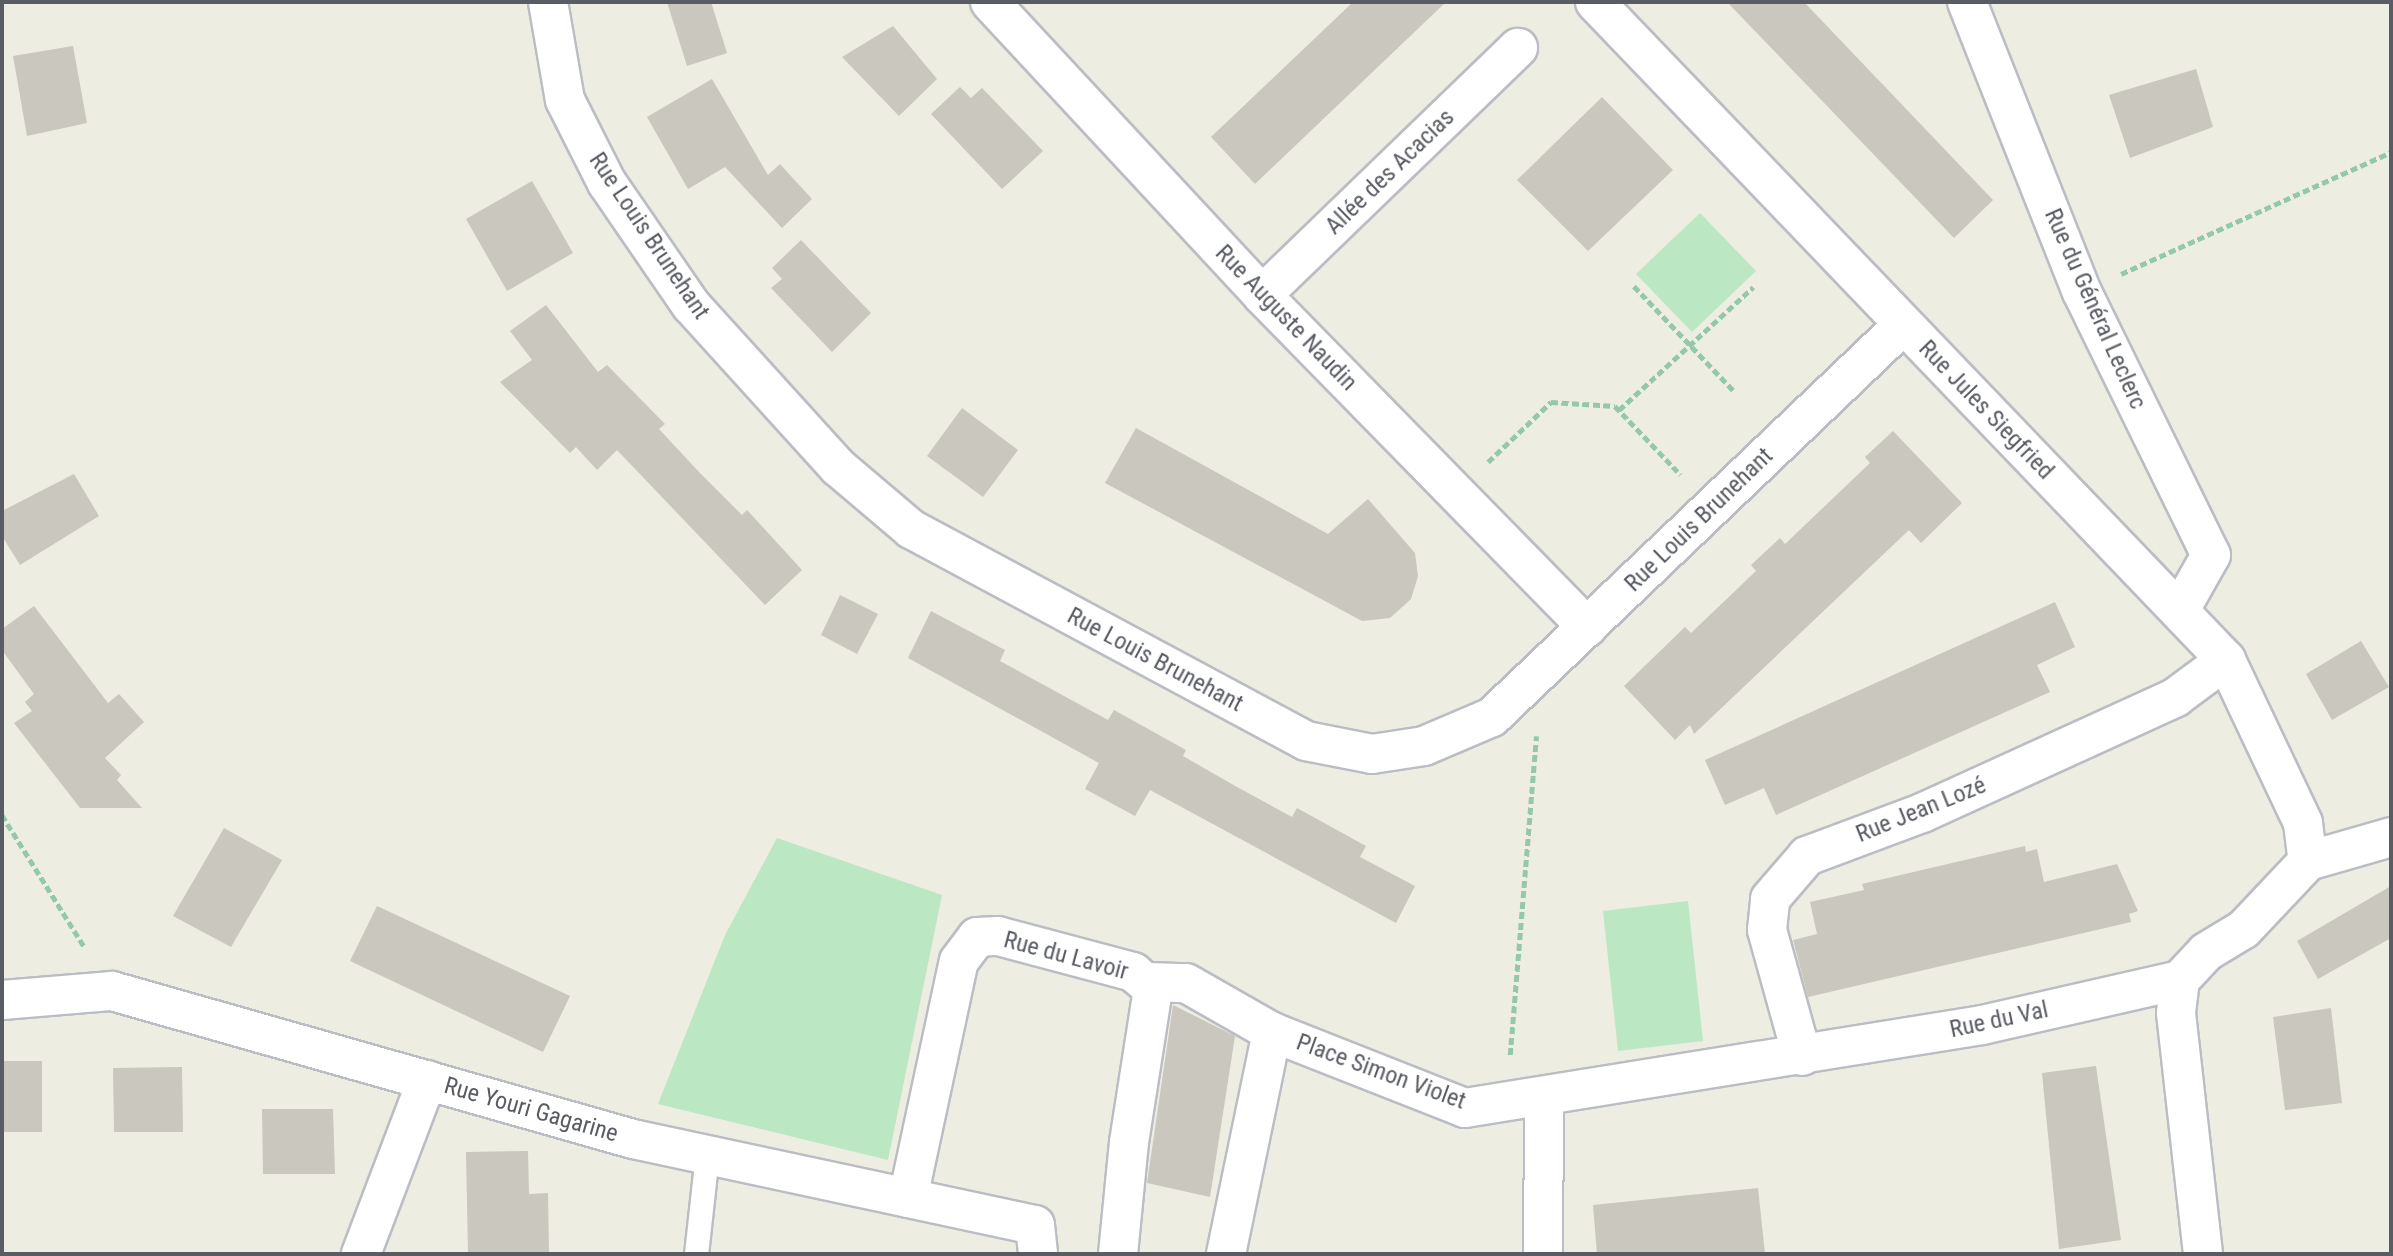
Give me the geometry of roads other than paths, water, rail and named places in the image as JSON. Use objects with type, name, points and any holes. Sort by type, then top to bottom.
[{"type":"street","name":"Rue Louis Brunehant","points":[[548,2],[565,100],[607,183],[683,294],[838,467],[911,529],[1306,741],[1372,754],[1424,746],[1492,717],[1903,325]]},
{"type":"street","name":"Rue Auguste Naudin","points":[[990,2],[1262,295],[1587,627]]},
{"type":"street","name":"Rue Jules Siegfried","points":[[1595,2],[1875,290],[1903,325],[2181,608],[2226,660],[2303,822],[2308,861]]},
{"type":"street","name":"Rue du Général Leclerc","points":[[1967,2],[2082,292],[2211,555],[2181,608]]},
{"type":"street","name":"Allée des Acacias","points":[[1262,295],[1518,48]]},
{"type":"street","name":"Rue Jean Lozé","points":[[1802,1056],[1767,930],[1770,899],[1784,877],[1807,856],[1922,813],[2176,696],[2226,660]]},
{"type":"street","points":[[2203,1254],[2176,1013],[2180,980],[2206,952],[2244,929],[2308,861],[2391,837]]},
{"type":"street","name":"Rue du Lavoir","points":[[908,1198],[959,961],[977,937],[998,936],[1133,972],[1151,985],[1129,1142],[1118,1254]]},
{"type":"street","name":"Rue du Val","points":[[1544,1097],[1982,1025],[2180,980]]},
{"type":"street","name":"Place Simon Violet","points":[[1151,985],[1186,983],[1272,1032],[1465,1108],[1544,1097]]},
{"type":"street","name":"Rue Youri Gagarine","points":[[2,1000],[112,991],[633,1139],[1035,1225],[1038,1254]]},
{"type":"street","name":"Place Simon Violet","points":[[1226,1254],[1272,1032]]},
{"type":"street","points":[[361,1254],[427,1080]]},
{"type":"street","points":[[1543,1254],[1544,1097]]},
{"type":"lane","points":[[696,1254],[707,1154]]}]
